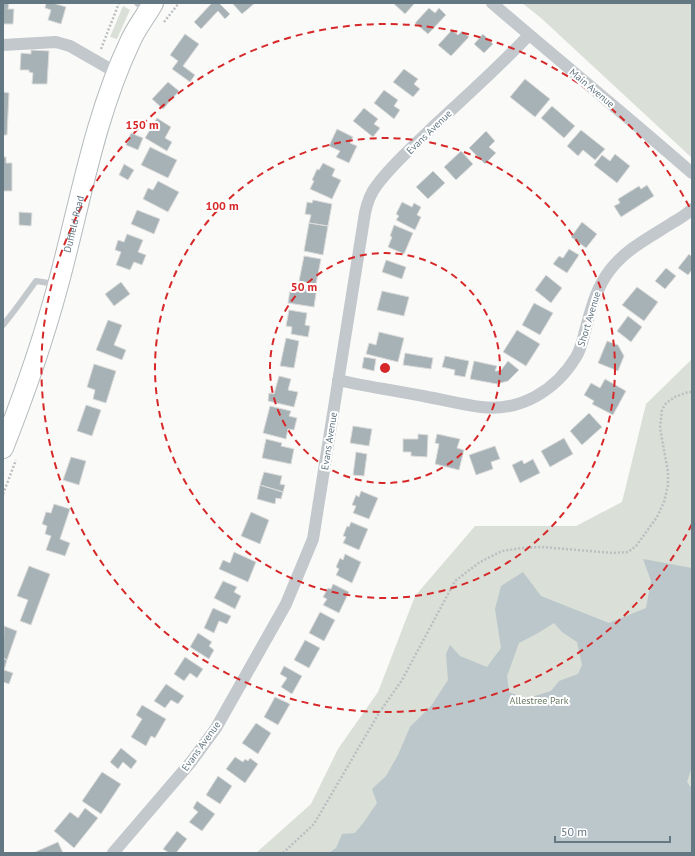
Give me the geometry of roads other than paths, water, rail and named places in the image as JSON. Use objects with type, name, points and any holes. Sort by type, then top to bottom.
[{"type":"highway","name":"Duffield Road","points":[[3,448],[42,341],[94,141],[117,73],[146,6]]},
{"type":"street","name":"Main Avenue","points":[[492,3],[649,134],[692,173]]},
{"type":"street","name":"Evans Avenue","points":[[113,853],[190,762],[216,728],[286,604],[313,539],[365,213],[367,203],[372,193],[382,179],[414,146],[506,59],[529,35]]},
{"type":"street","points":[[3,45],[56,42],[70,46],[117,73]]},
{"type":"street","name":"Short Avenue","points":[[338,380],[376,389],[481,407],[504,408],[528,401],[548,390],[557,382],[577,355],[593,302],[604,278],[610,269],[630,250],[692,209]]},
{"type":"lane","points":[[3,325],[15,312],[36,281],[58,284]]},
{"type":"park label","name":"Allestree Park","points":[[539,700]]}]
